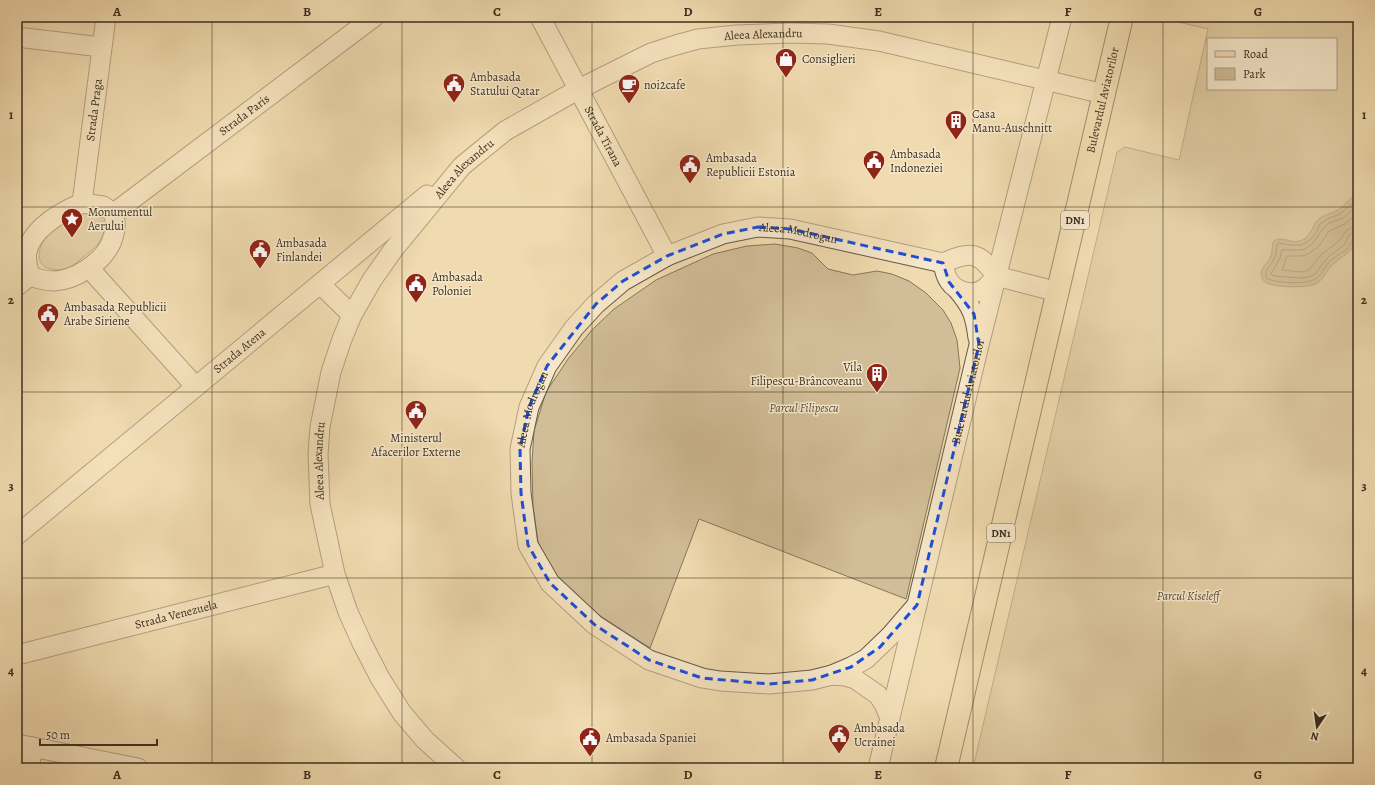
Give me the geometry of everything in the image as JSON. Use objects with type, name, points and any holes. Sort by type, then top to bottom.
[{"type":"main road","name":"Bulevardul Aviatorilor","points":[[946,768],[1122,17]]},
{"type":"street","name":"Strada Praga","points":[[82,203],[106,17]]},
{"type":"street","name":"Strada Paris","points":[[114,213],[374,17]]},
{"type":"street","name":"Strada Tirana","points":[[540,17],[667,256]]},
{"type":"street","name":"Bulevardul Aviatorilor","points":[[878,768],[979,345],[1062,17]]},
{"type":"street","name":"Aleea Alexandru","points":[[456,768],[425,740],[402,713],[380,678],[348,612],[335,574],[320,504],[318,454],[324,406],[331,372],[342,339],[352,316],[372,280],[393,250],[462,166],[505,131],[579,89],[651,53],[698,39],[737,34],[828,34],[879,42],[1104,94]]},
{"type":"street","points":[[17,38],[101,47]]},
{"type":"street","name":"Strada Atena","points":[[17,535],[462,166]]},
{"type":"street","points":[[82,203],[103,206],[114,213],[116,222],[111,244],[103,255],[89,268],[68,279],[54,281],[24,281],[27,252],[24,240],[67,209],[82,203]]},
{"type":"street","name":"Aleea Modrogan","points":[[917,605],[891,635],[866,659],[832,675],[812,680],[769,684],[720,681],[702,678],[649,660],[595,625],[550,583],[528,545],[521,493],[520,449],[529,407],[547,366],[574,328],[596,304],[623,281],[667,256],[723,234],[758,227],[790,229],[943,263]]},
{"type":"street","points":[[979,345],[977,324],[970,304],[949,282],[943,263],[964,255],[974,255],[988,263],[996,276],[1058,292]]},
{"type":"street","points":[[89,268],[196,386]]},
{"type":"street","points":[[957,289],[965,292],[977,292],[985,288],[996,276]]},
{"type":"street","points":[[320,284],[352,316]]},
{"type":"street","name":"Strada Venezuela","points":[[17,655],[335,574]]},
{"type":"street","name":"Aleea Modrogan","points":[[832,675],[845,676],[855,679],[878,695],[890,718]]},
{"type":"street","points":[[29,768],[25,745],[138,768]]},
{"type":"highlighted area","points":[[758,227],[790,229],[943,263],[949,282],[974,314],[979,345],[917,605],[880,647],[851,667],[812,680],[769,684],[702,678],[649,660],[595,625],[550,583],[528,545],[521,493],[520,449],[529,407],[547,366],[596,304],[623,281],[667,256],[723,234]]},
{"type":"green space","name":"Parcul Kiseleff","points":[[1157,17],[1358,17],[1358,768],[973,768],[1117,152],[1125,147],[1179,160],[1208,29]]},
{"type":"green space","points":[[79,213],[93,214],[102,220],[105,229],[99,242],[90,252],[70,267],[57,270],[45,267],[39,259],[39,253],[45,239],[65,221]]},
{"type":"green space","name":"Parcul Filipescu","points":[[775,244],[798,248],[812,253],[828,269],[853,275],[877,271],[892,274],[909,281],[926,293],[943,310],[951,323],[957,340],[960,368],[906,599],[699,519],[650,648],[588,608],[554,575],[538,542],[533,506],[532,463],[534,431],[546,392],[568,359],[592,330],[614,309],[656,280],[713,254],[747,246]]},
{"type":"water","points":[[1352,197],[1358,198],[1358,238],[1354,247],[1331,266],[1321,280],[1316,284],[1298,287],[1269,284],[1264,281],[1261,271],[1272,254],[1274,241],[1276,239],[1297,242],[1303,240],[1319,219],[1338,210]]},
{"type":"place","name":"Consiglieri","points":[[786,78]]},
{"type":"place","name":"Ambasada Statului Qatar","points":[[454,104]]},
{"type":"place","name":"noi2cafe","points":[[629,104]]},
{"type":"place","name":"Casa Manu-Auschnitt","points":[[956,140]]},
{"type":"place","name":"Ambasada Indoneziei","points":[[874,180]]},
{"type":"place","name":"Ambasada Republicii Estonia","points":[[690,184]]},
{"type":"place","name":"Monumentul Aerului","points":[[72,238]]},
{"type":"place","name":"Ambasada Finlandei","points":[[260,270]]},
{"type":"place","name":"Ambasada Poloniei","points":[[416,304]]},
{"type":"place","name":"Ambasada Republicii Arabe Siriene","points":[[48,334]]},
{"type":"place","name":"Vila Filipescu-Brâncoveanu","points":[[877,394]]},
{"type":"place","name":"Ministerul Afacerilor Externe","points":[[416,430]]},
{"type":"place","name":"Ambasada Ucrainei","points":[[839,754]]},
{"type":"place","name":"Ambasada Spaniei","points":[[590,758]]}]
